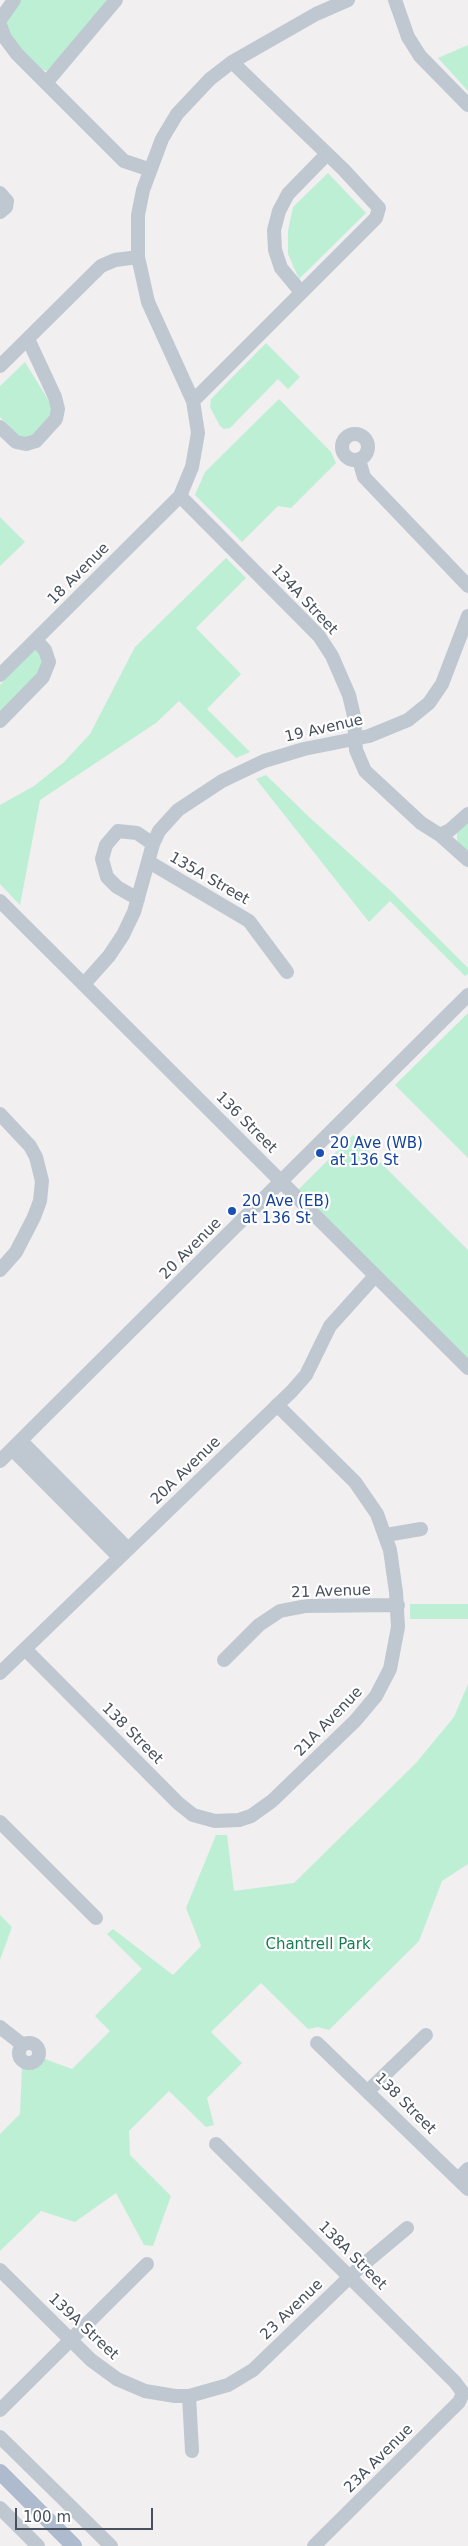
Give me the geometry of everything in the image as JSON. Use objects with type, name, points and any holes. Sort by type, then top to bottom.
[{"type":"main road","points":[[0,2472],[74,2546]]},
{"type":"street","points":[[0,20],[14,0]]},
{"type":"street","points":[[46,82],[116,0]]},
{"type":"street","points":[[180,496],[195,457],[198,433],[193,401],[148,302],[138,257],[138,215],[148,169],[162,139],[178,114],[210,79],[232,62],[316,14],[348,0]]},
{"type":"street","points":[[395,0],[398,16],[420,56],[468,105]]},
{"type":"street","points":[[0,25],[5,38],[17,54],[124,161],[148,169]]},
{"type":"street","points":[[193,401],[376,218],[379,208],[327,154],[232,62]]},
{"type":"street","points":[[301,292],[281,268],[275,250],[274,230],[278,211],[288,194],[327,154]]},
{"type":"street","points":[[0,192],[7,200],[6,207],[0,212]]},
{"type":"street","points":[[0,366],[101,266],[115,260],[138,257]]},
{"type":"street","points":[[0,427],[16,442],[26,444],[36,440],[56,419],[58,409],[55,397],[28,339]]},
{"type":"street","points":[[359,460],[364,477],[468,586]]},
{"type":"street","name":"18 Avenue","points":[[0,675],[180,496]]},
{"type":"street","name":"134A Street","points":[[180,496],[318,636],[332,656],[349,695],[354,716],[356,750],[365,771],[421,822],[440,835],[468,860]]},
{"type":"street","name":"19 Avenue","points":[[84,984],[108,956],[122,935],[134,912],[153,844],[159,831],[178,810],[222,781],[287,753],[379,733],[408,720],[429,703],[442,684],[468,616]]},
{"type":"street","points":[[0,721],[43,677],[49,662],[45,650],[36,640]]},
{"type":"street","points":[[440,835],[450,830],[468,814]]},
{"type":"street","points":[[138,899],[117,888],[107,877],[102,859],[106,845],[118,831],[137,833],[153,844]]},
{"type":"street","name":"135A Street","points":[[149,862],[249,921],[287,972]]},
{"type":"street","name":"136 Street","points":[[0,901],[468,1368]]},
{"type":"street","name":"20 Avenue","points":[[0,1462],[468,995]]},
{"type":"street","points":[[0,1114],[22,1136],[36,1157],[42,1181],[42,1193],[38,1210],[21,1242],[0,1270]]},
{"type":"street","name":"20A Avenue","points":[[0,1673],[306,1375],[324,1336],[338,1315],[375,1276]]},
{"type":"street","name":"21A Avenue","points":[[227,1822],[251,1816],[267,1806],[355,1721],[376,1696],[384,1683],[394,1657],[397,1642],[398,1605],[386,1535],[377,1514],[363,1492],[277,1405]]},
{"type":"street","points":[[17,1445],[123,1553]]},
{"type":"street","points":[[386,1535],[421,1529]]},
{"type":"street","name":"21 Avenue","points":[[224,1660],[259,1625],[280,1611],[306,1606],[398,1605]]},
{"type":"street","name":"138 Street","points":[[25,1649],[178,1803],[194,1815],[204,1819],[227,1822]]},
{"type":"street","points":[[0,1822],[96,1918]]},
{"type":"street","points":[[0,2026],[23,2045]]},
{"type":"street","points":[[368,2091],[426,2035]]},
{"type":"street","name":"138 Street","points":[[318,2043],[468,2189]]},
{"type":"street","name":"138A Street","points":[[216,2144],[455,2382],[463,2393]]},
{"type":"street","points":[[458,2179],[468,2168]]},
{"type":"street","name":"23 Avenue","points":[[189,2396],[222,2388],[253,2370],[350,2277],[407,2228]]},
{"type":"street","points":[[0,2410],[147,2264]]},
{"type":"street","name":"139A Street","points":[[0,2270],[91,2360],[131,2386],[160,2394],[189,2396]]},
{"type":"street","name":"23A Avenue","points":[[314,2546],[460,2402],[463,2393]]},
{"type":"street","points":[[189,2396],[192,2451]]},
{"type":"street","points":[[0,2437],[111,2546]]},
{"type":"street","points":[[0,2508],[38,2546]]},
{"type":"green space","points":[[21,0],[111,0],[52,67],[46,71],[41,69],[9,37],[4,22]]},
{"type":"green space","points":[[468,45],[468,91],[438,58]]},
{"type":"green space","points":[[328,173],[366,213],[299,279],[288,254],[288,231],[293,207]]},
{"type":"green space","points":[[266,343],[300,377],[288,389],[278,379],[230,428],[224,429],[220,426],[210,407],[211,399]]},
{"type":"green space","points":[[25,362],[52,406],[52,415],[33,437],[20,439],[0,417],[0,386]]},
{"type":"green space","points":[[279,399],[331,452],[336,463],[291,508],[278,506],[242,542],[195,495],[205,472]]},
{"type":"green space","points":[[0,517],[25,542],[0,566]]},
{"type":"green space","points":[[226,558],[246,578],[196,628],[241,674],[207,709],[250,752],[236,758],[179,701],[156,723],[40,800],[20,905],[0,884],[0,805],[34,786],[64,762],[90,734],[135,647]]},
{"type":"green space","points":[[36,647],[41,657],[42,667],[0,713],[0,685]]},
{"type":"green space","points":[[266,775],[392,892],[468,968],[468,974],[465,976],[390,901],[369,922],[256,779]]},
{"type":"green space","points":[[468,819],[468,854],[459,846],[457,833]]},
{"type":"green space","points":[[468,1013],[468,1158],[395,1085]]},
{"type":"green space","points":[[353,1135],[468,1250],[468,1365],[296,1192]]},
{"type":"green space","points":[[410,1604],[468,1604],[468,1619],[410,1619]]},
{"type":"green space","name":"Chantrell Park","points":[[468,1684],[468,1864],[442,1881],[419,1941],[329,2030],[318,2027],[308,2029],[261,1983],[211,2032],[242,2063],[207,2098],[214,2125],[206,2127],[169,2091],[129,2131],[130,2155],[171,2196],[153,2246],[144,2245],[116,2193],[75,2222],[41,2211],[0,2251],[0,2134],[20,2114],[22,2067],[33,2066],[42,2058],[72,2069],[110,2031],[95,2016],[142,1969],[107,1934],[113,1929],[173,1975],[201,1946],[186,1908],[216,1835],[227,1835],[234,1891],[294,1883],[416,1763],[454,1717]]},
{"type":"green space","points":[[0,1915],[12,1927],[0,1960]]},
{"type":"place","name":"20 Ave (WB) at 136 St","points":[[320,1153]]},
{"type":"place","name":"20 Ave (EB) at 136 St","points":[[232,1211]]}]
